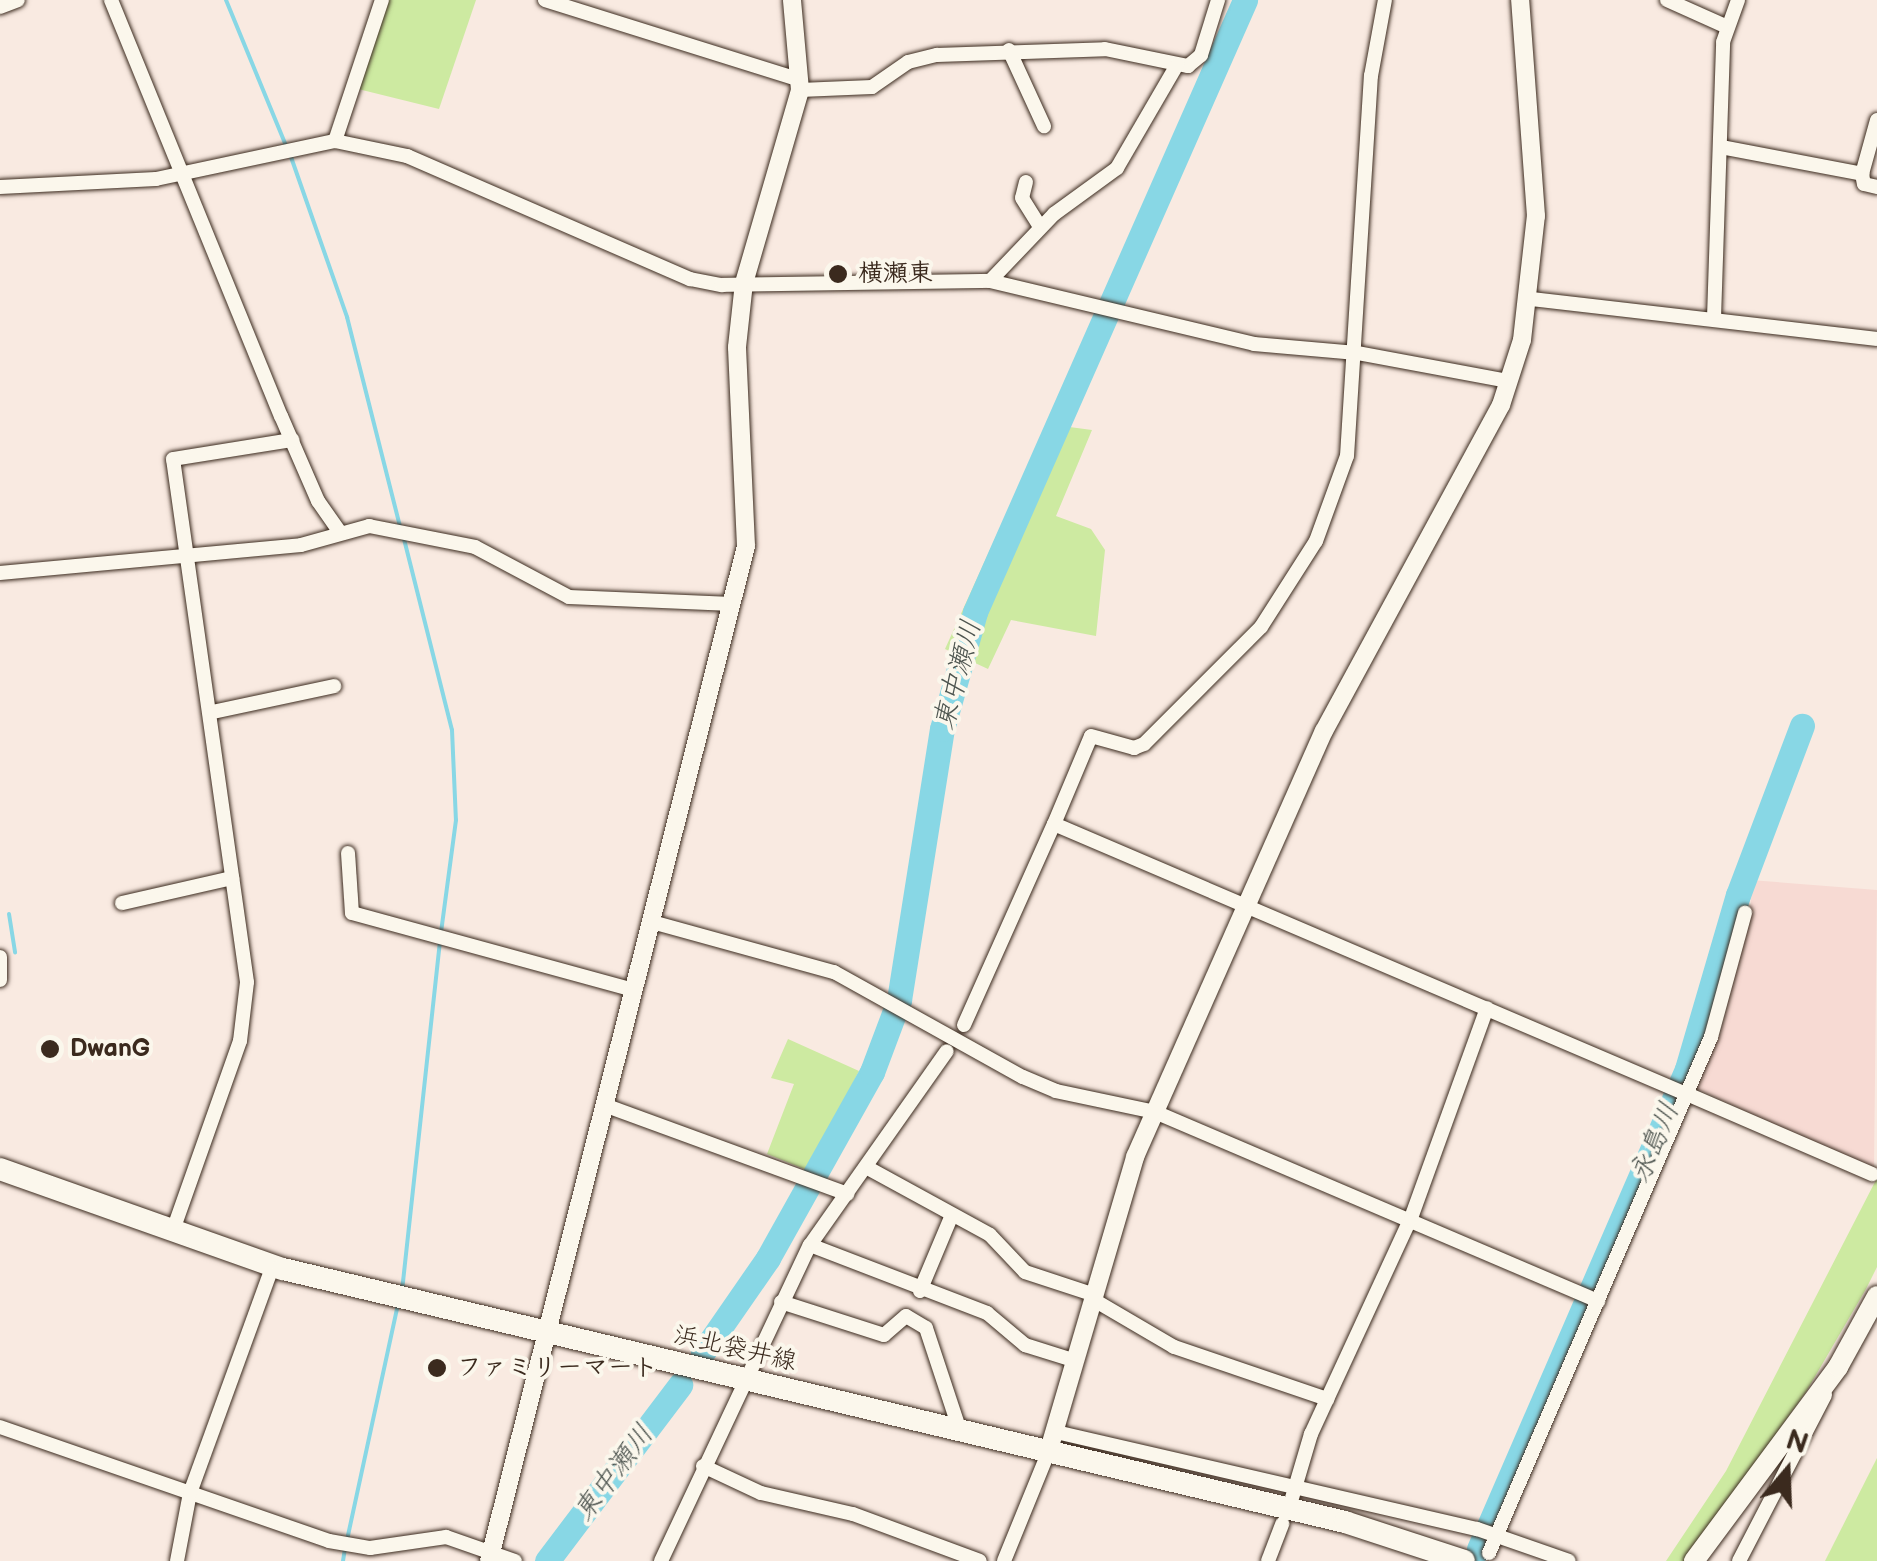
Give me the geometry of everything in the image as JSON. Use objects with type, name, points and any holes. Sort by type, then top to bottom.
[{"type":"main road","name":"浜北袋井線","points":[[0,1168],[172,1234],[273,1266],[960,1431],[1052,1442],[1345,1522],[1464,1561]]},
{"type":"main road","points":[[1694,1561],[1838,1367],[1877,1296]]},
{"type":"street","points":[[0,7],[18,0]]},
{"type":"street","points":[[111,0],[318,501],[340,532]]},
{"type":"street","points":[[335,141],[382,0]]},
{"type":"street","points":[[545,0],[797,84],[854,91],[908,62],[1009,50],[1104,48],[1177,65],[1192,64],[1200,54],[1218,0]]},
{"type":"street","points":[[491,1556],[732,604],[748,510],[737,346],[744,283],[797,84],[792,0]]},
{"type":"street","points":[[964,1024],[1091,736],[1134,748],[1144,744],[1288,591],[1347,456],[1357,353],[1371,76],[1385,0]]},
{"type":"street","points":[[1004,1561],[1052,1442],[1094,1297],[1155,1112],[1324,731],[1508,381],[1532,300],[1536,216],[1520,0]]},
{"type":"street","points":[[1667,0],[1725,26]]},
{"type":"street","points":[[1714,318],[1725,26],[1738,0]]},
{"type":"street","points":[[1009,50],[1044,126]]},
{"type":"street","points":[[990,281],[1040,226],[1117,168],[1177,65]]},
{"type":"street","points":[[1877,120],[1862,174],[1864,184],[1877,187]]},
{"type":"street","points":[[0,187],[126,183],[335,141],[407,156],[690,279],[744,283],[990,281],[1109,306],[1254,344],[1357,353],[1508,381]]},
{"type":"street","points":[[1721,147],[1862,174]]},
{"type":"street","points":[[1026,182],[1022,198],[1040,226]]},
{"type":"street","points":[[1532,300],[1714,318],[1877,340]]},
{"type":"street","points":[[172,1234],[247,1012],[213,712],[173,459],[292,440]]},
{"type":"street","points":[[0,573],[188,557],[301,544],[340,532],[392,529],[512,562],[569,598],[732,604]]},
{"type":"street","points":[[213,712],[334,686]]},
{"type":"street","points":[[1054,824],[1872,1174]]},
{"type":"street","points":[[348,853],[352,913],[634,990]]},
{"type":"street","points":[[122,903],[232,878]]},
{"type":"street","points":[[1489,1553],[1592,1298],[1682,1092],[1711,1036],[1745,912]]},
{"type":"street","points":[[652,922],[834,972],[1056,1091],[1155,1112],[1592,1298]]},
{"type":"street","points":[[0,957],[0,980]]},
{"type":"street","points":[[1293,1492],[1326,1399],[1411,1218],[1486,1008]]},
{"type":"street","points":[[661,1561],[743,1378],[810,1245],[948,1051]]},
{"type":"street","points":[[607,1106],[847,1194]]},
{"type":"street","points":[[866,1167],[990,1235],[1025,1272],[1094,1297],[1174,1347],[1326,1399]]},
{"type":"street","points":[[920,1290],[952,1215]]},
{"type":"street","points":[[810,1245],[987,1313],[1025,1344],[1076,1362]]},
{"type":"street","points":[[177,1561],[190,1492],[273,1266]]},
{"type":"street","points":[[782,1302],[884,1335],[906,1316],[926,1328],[960,1431]]},
{"type":"street","points":[[1738,1561],[1838,1367]]},
{"type":"street","points":[[0,1426],[337,1542],[356,1546],[446,1537],[491,1556],[515,1561]]},
{"type":"street","points":[[1052,1442],[1477,1529],[1570,1561]]},
{"type":"street","points":[[703,1466],[762,1493],[853,1514],[980,1561]]},
{"type":"street","points":[[1268,1561],[1282,1524]]},
{"type":"shaded area","points":[[1750,880],[1877,890],[1874,1170],[1695,1088],[1721,1032],[1751,903]]},
{"type":"green space","points":[[386,0],[476,0],[439,109],[354,88]]},
{"type":"green space","points":[[1047,424],[1092,430],[1056,516],[1091,529],[1105,550],[1096,636],[1011,620],[988,669],[945,649]]},
{"type":"green space","points":[[788,1039],[859,1071],[809,1171],[767,1154],[794,1084],[771,1078]]},
{"type":"green space","points":[[1877,1178],[1877,1267],[1866,1289],[1806,1392],[1685,1561],[1666,1561],[1726,1471]]},
{"type":"green space","points":[[1877,1458],[1877,1561],[1825,1561]]},
{"type":"waterway","points":[[226,0],[287,148]]},
{"type":"waterway","name":"東中瀬川","points":[[703,1352],[768,1258],[872,1072],[899,1000],[942,729],[975,612],[1245,0]]},
{"type":"waterway","points":[[291,157],[347,317],[400,526]]},
{"type":"waterway","points":[[403,535],[452,730],[456,820],[441,933]]},
{"type":"waterway","name":"永島川","points":[[1479,1549],[1687,1069],[1738,895],[1802,726]]},
{"type":"waterway","points":[[9,914],[15,953]]},
{"type":"waterway","points":[[402,1291],[440,942]]},
{"type":"waterway","points":[[347,1540],[398,1305]]},
{"type":"waterway","name":"東中瀬川","points":[[547,1561],[680,1385]]},
{"type":"waterway","points":[[343,1561],[345,1549]]},
{"type":"place","name":"横瀬東","points":[[838,274]]},
{"type":"place","name":"DwanG","points":[[50,1049]]},
{"type":"place","name":"ファミリーマート","points":[[437,1368]]}]
